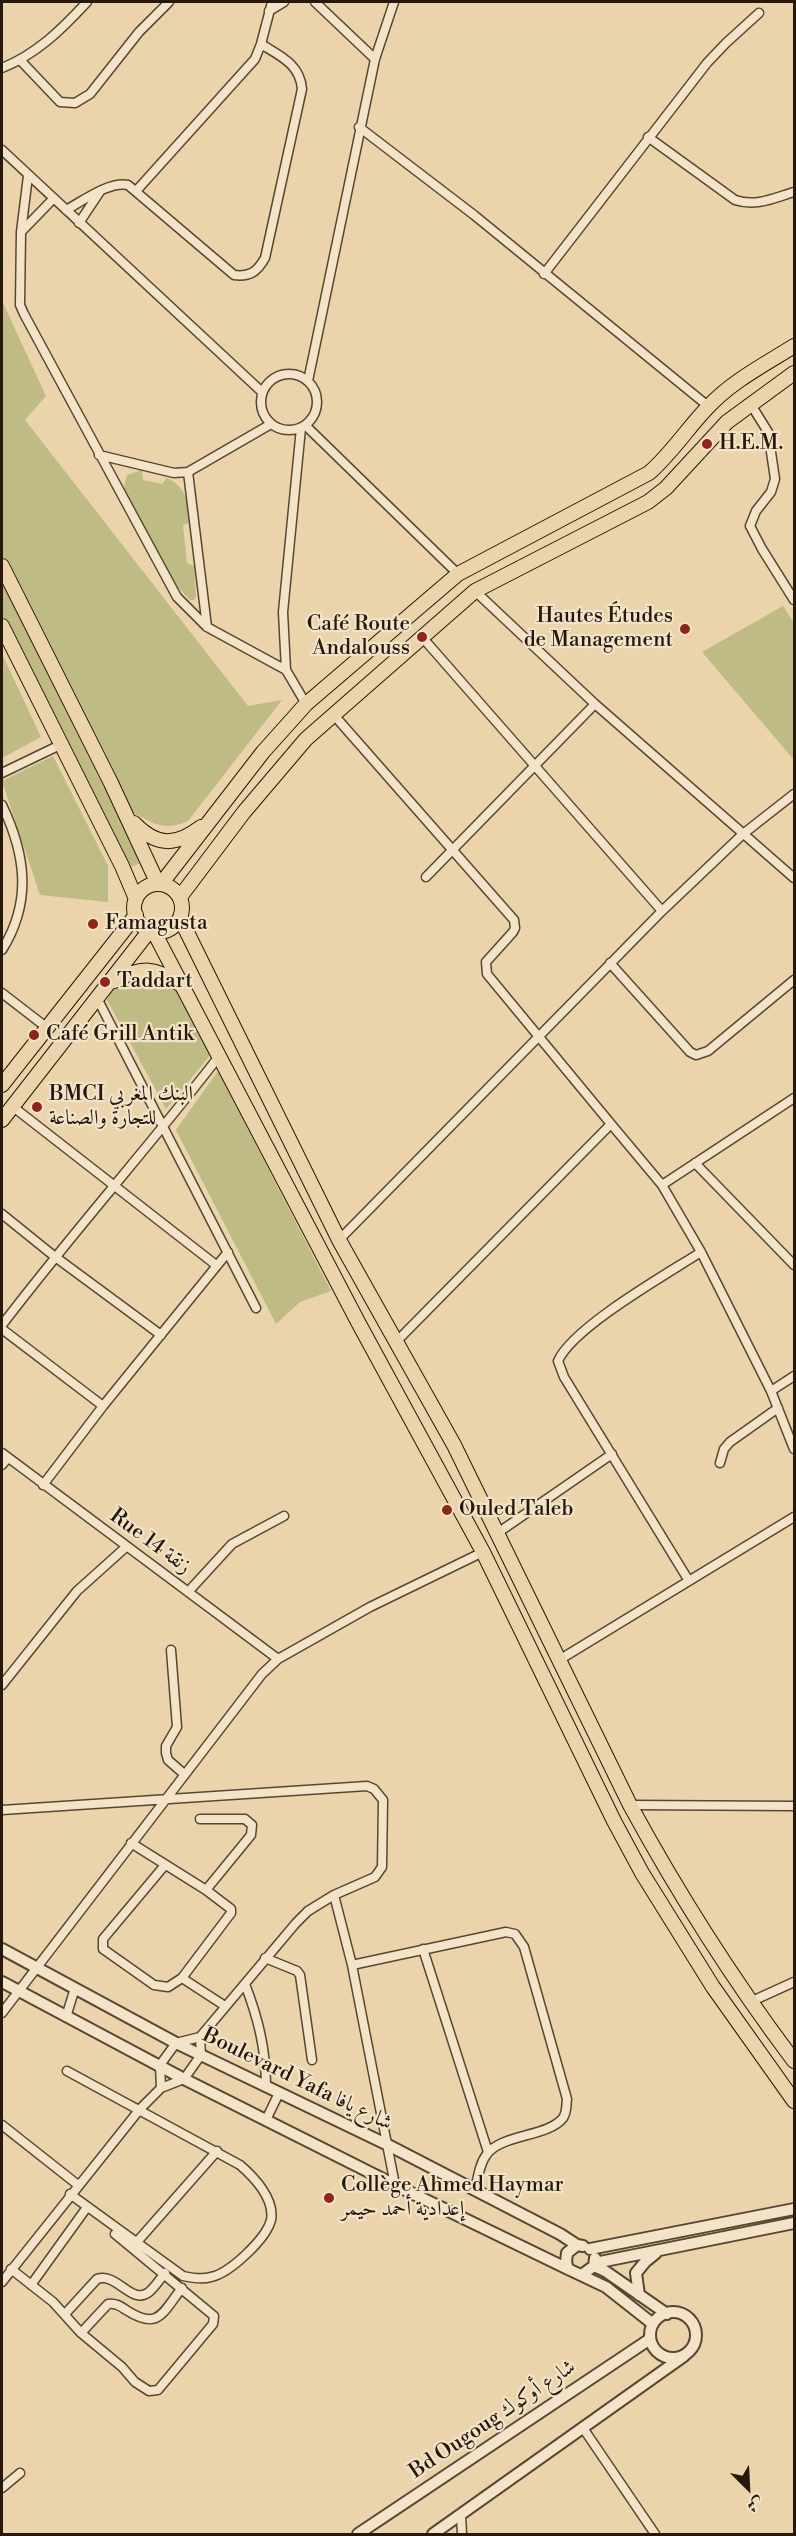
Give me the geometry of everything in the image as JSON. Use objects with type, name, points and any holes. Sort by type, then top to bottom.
[{"type":"main road","points":[[160,884],[263,752],[306,704],[458,574],[649,473],[674,449],[708,406],[736,381],[795,346]]},
{"type":"main road","points":[[180,897],[278,770],[333,714],[475,591],[648,502],[666,488],[727,422],[750,403],[795,373]]},
{"type":"main road","points":[[2,566],[160,884]]},
{"type":"main road","points":[[2,626],[122,866],[136,899],[136,915],[143,926],[152,931],[183,987],[483,1552],[614,1821],[642,1873],[713,1987],[795,2101]]},
{"type":"main road","points":[[127,816],[143,832],[165,842],[187,837],[214,817]]},
{"type":"main road","points":[[136,899],[145,888],[160,884],[172,888],[180,897],[182,904],[180,918],[339,1240],[454,1445],[499,1532],[630,1805],[687,1905],[750,2002],[795,2061]]},
{"type":"main road","points":[[2,1085],[136,915]]},
{"type":"main road","points":[[2,1120],[152,931],[171,927],[180,918]]},
{"type":"main road","points":[[109,984],[136,971],[151,970],[165,974],[183,987]]},
{"type":"street","points":[[2,68],[20,60],[53,38],[87,2]]},
{"type":"street","points":[[20,60],[60,102],[75,103],[90,94],[139,32],[169,2]]},
{"type":"street","points":[[137,190],[255,59],[272,2]]},
{"type":"street","points":[[269,11],[284,2]]},
{"type":"street","points":[[315,2],[375,59]]},
{"type":"street","points":[[308,381],[359,127],[375,59],[394,2]]},
{"type":"street","points":[[543,274],[648,136],[714,56],[759,13]]},
{"type":"street","points":[[66,210],[106,187],[122,184],[137,190],[224,269],[234,275],[244,276],[259,269],[265,258],[302,88],[297,69],[261,44]]},
{"type":"street","points":[[359,127],[474,215],[543,274],[708,406]]},
{"type":"street","points":[[648,136],[735,200],[751,204],[759,203],[795,192]]},
{"type":"street","points":[[2,150],[262,392]]},
{"type":"street","points":[[28,176],[21,232],[20,305],[169,584],[186,609],[207,627],[286,670]]},
{"type":"street","points":[[79,223],[99,193]]},
{"type":"street","points":[[21,232],[53,199]]},
{"type":"street","points":[[303,427],[283,430],[271,424],[263,414],[262,392],[273,378],[282,374],[291,374],[308,381],[317,396],[315,414],[303,427],[283,612],[286,670],[306,704]]},
{"type":"street","points":[[750,403],[768,432],[775,479],[771,492],[756,511],[750,526],[795,600]]},
{"type":"street","points":[[99,455],[174,473],[188,471],[271,424]]},
{"type":"street","points":[[303,427],[458,574]]},
{"type":"street","points":[[188,471],[207,627]]},
{"type":"street","points":[[475,591],[595,704],[795,878]]},
{"type":"street","points":[[422,637],[662,911]]},
{"type":"street","points":[[426,878],[595,704]]},
{"type":"street","points":[[333,714],[514,920],[513,932],[486,962],[485,970],[662,1185],[701,1252],[771,1391],[795,1449]]},
{"type":"street","points":[[2,773],[60,745]]},
{"type":"street","points":[[339,1240],[662,911],[743,834],[795,794]]},
{"type":"street","points":[[2,806],[18,846],[22,881],[18,919],[2,950]]},
{"type":"street","points":[[610,963],[690,1052],[696,1055],[708,1051],[795,980]]},
{"type":"street","points":[[2,993],[46,1027]]},
{"type":"street","points":[[98,998],[165,1125],[256,1308]]},
{"type":"street","points":[[104,1406],[2,1327],[54,1256],[165,1125],[220,1055]]},
{"type":"street","points":[[662,1185],[795,1098]]},
{"type":"street","points":[[12,1106],[216,1265]]},
{"type":"street","points":[[396,1342],[611,1125]]},
{"type":"street","points":[[695,1163],[795,1265]]},
{"type":"street","points":[[2,1214],[54,1256],[162,1335]]},
{"type":"street","points":[[43,1485],[228,1251]]},
{"type":"street","points":[[689,1581],[564,1377],[558,1361],[563,1349],[574,1339],[633,1295],[701,1252]]},
{"type":"street","points":[[771,1391],[795,1376]]},
{"type":"street","points":[[720,1463],[724,1449],[730,1442],[778,1408]]},
{"type":"street","points":[[2,1466],[5,1455]]},
{"type":"street","name":"Rue 14 زنقة","points":[[5,1455],[278,1659]]},
{"type":"street","points":[[499,1532],[612,1455]]},
{"type":"street","points":[[188,1592],[232,1544],[284,1515]]},
{"type":"street","points":[[559,1660],[795,1517]]},
{"type":"street","points":[[2,1685],[77,1591],[126,1547]]},
{"type":"street","points":[[2,2013],[34,1968],[262,1674],[278,1659],[370,1607],[483,1552]]},
{"type":"street","points":[[171,1650],[177,1727],[166,1746],[166,1753],[168,1760],[184,1774]]},
{"type":"street","points":[[2,1810],[367,1786],[374,1789],[383,1800],[382,1867],[375,1877],[334,1895],[308,1911],[265,1958],[200,2037],[176,2043],[160,2066],[161,2088]]},
{"type":"street","points":[[630,1805],[795,1806]]},
{"type":"street","points":[[200,1819],[244,1819],[252,1825],[250,1835],[206,1890]]},
{"type":"street","points":[[131,1843],[230,1906],[231,1913],[182,1978],[168,1987],[154,1985],[103,1949],[103,1939],[165,1865]]},
{"type":"street","points":[[334,1895],[352,1965],[394,2185]]},
{"type":"street","points":[[352,1965],[506,1932],[515,1934],[524,1947],[567,2099],[566,2112],[562,2119],[553,2125],[488,2152],[481,2165],[475,2190]]},
{"type":"street","name":"Boulevard Yafa شارع يافا","points":[[2,1949],[176,2043],[388,2145],[577,2245]]},
{"type":"street","points":[[423,1949],[488,2152]]},
{"type":"street","points":[[265,1958],[297,1971],[300,1975],[312,2060]]},
{"type":"street","points":[[182,1978],[225,2006]]},
{"type":"street","points":[[2,1982],[18,1993],[184,2079],[394,2185],[578,2274],[583,2274],[623,2299],[653,2324]]},
{"type":"street","points":[[750,2002],[795,1982]]},
{"type":"street","points":[[245,1984],[261,2030],[266,2060],[266,2086]]},
{"type":"street","points":[[66,2017],[75,1988]]},
{"type":"street","points":[[2,2282],[69,2195],[140,2109],[161,2088],[184,2079],[201,2055],[200,2037]]},
{"type":"street","points":[[67,2071],[216,2151],[252,2175],[270,2205],[271,2220],[264,2235],[225,2271],[212,2277],[196,2278],[183,2276],[69,2195]]},
{"type":"street","points":[[266,2120],[279,2093]]},
{"type":"street","points":[[2,2125],[78,2185]]},
{"type":"street","points":[[136,2243],[216,2151]]},
{"type":"street","points":[[11,2269],[65,2314],[81,2333],[122,2367],[141,2387],[149,2391],[158,2390],[214,2322],[213,2314],[69,2195]]},
{"type":"street","points":[[31,2285],[85,2210]]},
{"type":"street","points":[[568,2269],[567,2253],[577,2245],[590,2249],[795,2210]]},
{"type":"street","points":[[583,2274],[594,2265],[795,2223]]},
{"type":"street","points":[[590,2249],[594,2265],[667,2314]]},
{"type":"street","points":[[639,2295],[636,2273],[660,2250]]},
{"type":"street","points":[[65,2314],[97,2279],[110,2278],[134,2294],[142,2295],[149,2293],[165,2273]]},
{"type":"street","points":[[81,2333],[108,2304],[117,2304],[143,2320],[155,2319],[182,2288]]},
{"type":"street","points":[[433,2535],[684,2356],[694,2344],[695,2329],[686,2317],[679,2313],[667,2314],[653,2324],[650,2338],[652,2346],[663,2356],[677,2358],[684,2356]]},
{"type":"street","name":"Bd Ougoug شارع أوكوك","points":[[358,2535],[650,2338]]},
{"type":"street","points":[[583,2428],[656,2535]]},
{"type":"street","points":[[2,2488],[20,2473]]},
{"type":"street","points":[[462,2515],[462,2535]]},
{"type":"shaded area","points":[[2,301],[46,396],[25,420],[248,706],[282,700],[188,821],[172,826],[158,825],[130,811],[2,554]]},
{"type":"shaded area","points":[[142,470],[143,480],[162,484],[167,478],[179,486],[185,496],[190,523],[183,525],[187,563],[194,566],[196,596],[194,600],[190,600],[173,582],[124,488],[127,475]]},
{"type":"shaded area","points":[[2,577],[143,858],[142,862],[132,867],[2,614]]},
{"type":"shaded area","points":[[783,606],[794,623],[794,760],[702,652]]},
{"type":"shaded area","points":[[2,654],[41,737],[2,758]]},
{"type":"shaded area","points":[[53,756],[108,866],[108,902],[40,895],[2,781]]},
{"type":"shaded area","points":[[155,974],[176,988],[212,1053],[166,1109],[107,1000],[121,984],[134,978]]},
{"type":"shaded area","points":[[218,1071],[331,1291],[300,1302],[276,1324],[176,1130]]},
{"type":"place","name":"H.E.M.","points":[[707,444]]},
{"type":"place","name":"Hautes Études de Management","points":[[685,629]]},
{"type":"place","name":"Café Route Andalouss","points":[[422,637]]},
{"type":"place","name":"Famagusta","points":[[93,924]]},
{"type":"place","name":"Taddart","points":[[105,982]]},
{"type":"place","name":"Café Grill Antik","points":[[34,1035]]},
{"type":"place","name":"BMCI البنك المغربي للتجارة والصناعة","points":[[37,1107]]},
{"type":"place","name":"Ouled Taleb","points":[[447,1510]]},
{"type":"place","name":"Collège Ahmed Haymar إعدادية أحمد حيمر","points":[[329,2198]]}]
